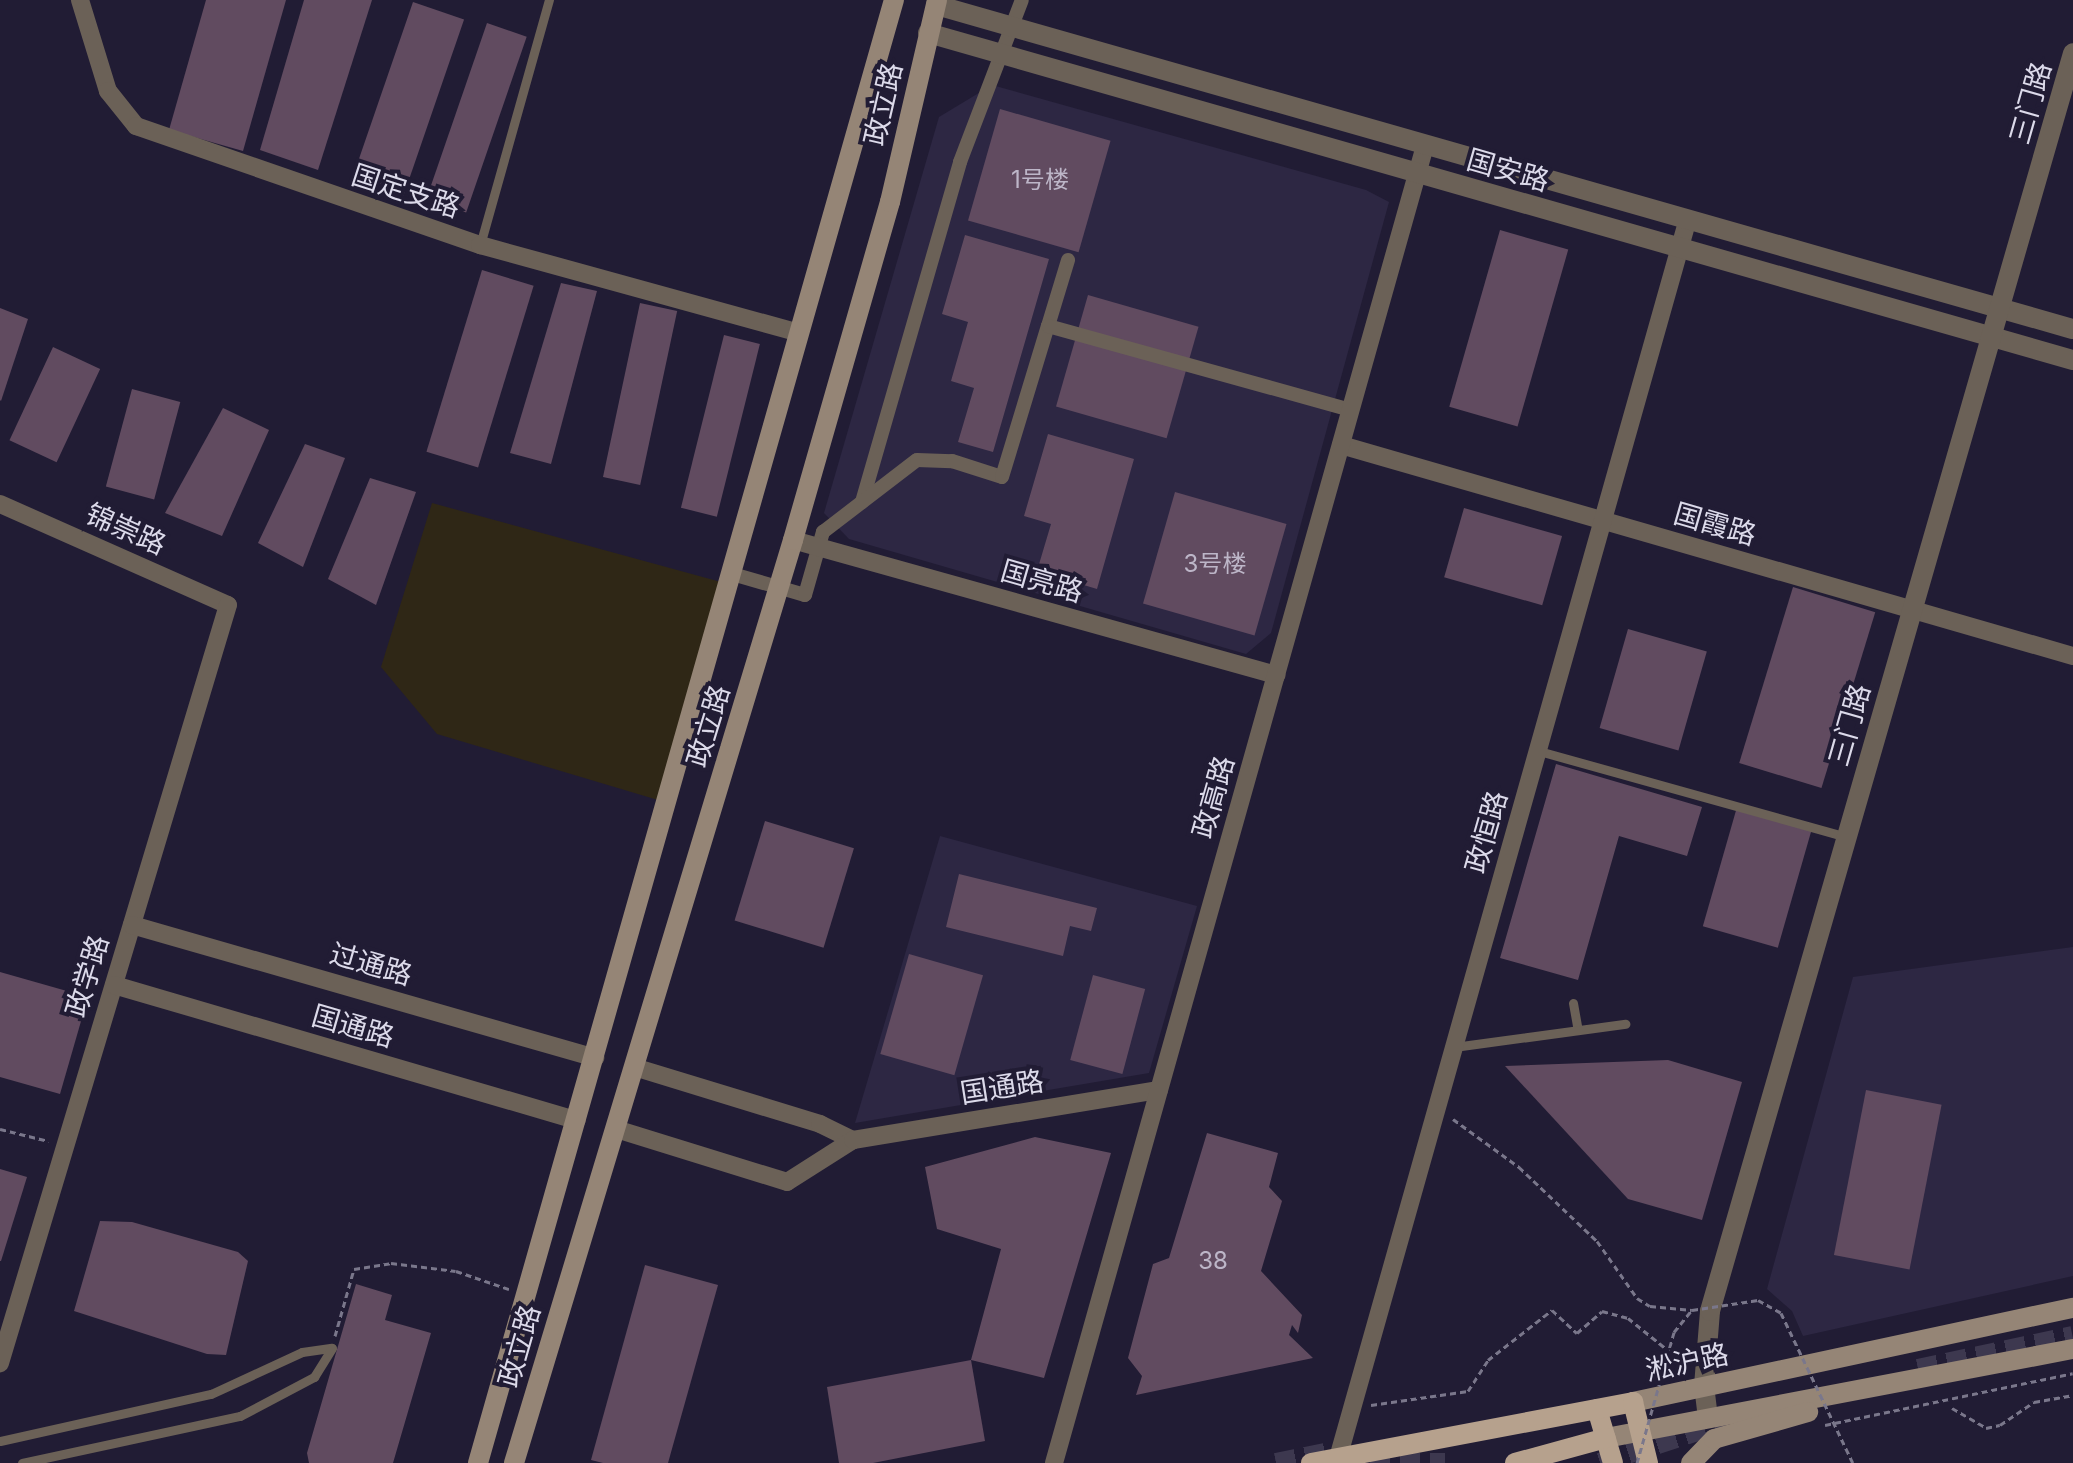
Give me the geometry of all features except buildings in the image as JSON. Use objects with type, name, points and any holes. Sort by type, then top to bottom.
[{"type":"main road","name":"政立路","points":[[478,1463],[894,0]]},
{"type":"main road","name":"政立路","points":[[514,1463],[793,540],[890,202],[936,3]]},
{"type":"main road","name":"淞沪路","points":[[1311,1463],[1633,1402],[2073,1308]]},
{"type":"main road","name":"淞沪路","points":[[1515,1463],[1640,1430],[1847,1396],[2073,1349]]},
{"type":"main road","points":[[1691,1463],[1714,1439],[1847,1396]]},
{"type":"main road","points":[[1633,1402],[1648,1463]]},
{"type":"main road","points":[[1597,1409],[1613,1463]]},
{"type":"street","name":"国定支路","points":[[80,0],[108,91],[136,126],[480,245],[799,333]]},
{"type":"street","points":[[862,503],[960,162],[1022,0]]},
{"type":"street","name":"国安路","points":[[936,3],[1687,222],[2001,306],[2073,329]]},
{"type":"street","name":"国安路","points":[[928,33],[1003,50],[1679,249],[2073,360]]},
{"type":"street","name":"三门路","points":[[1708,1418],[1704,1386],[1710,1311],[2073,53]]},
{"type":"street","name":"政高路","points":[[1054,1463],[1425,146]]},
{"type":"street","name":"政恒路","points":[[1338,1458],[1687,222]]},
{"type":"street","points":[[729,573],[805,595],[823,532],[917,460],[952,461],[1002,477],[1068,260]]},
{"type":"street","points":[[1048,326],[1351,410]]},
{"type":"street","name":"国霞路","points":[[1341,445],[2073,656]]},
{"type":"street","name":"锦崇路","points":[[0,504],[228,605]]},
{"type":"street","name":"国亮路","points":[[793,540],[1276,675]]},
{"type":"street","name":"政学路","points":[[0,1363],[228,605]]},
{"type":"street","name":"过通路","points":[[132,925],[595,1058]]},
{"type":"street","name":"国通路","points":[[114,985],[577,1120]]},
{"type":"street","points":[[634,1067],[820,1124],[853,1140]]},
{"type":"street","name":"国通路","points":[[616,1129],[787,1182],[853,1140],[1159,1090]]},
{"type":"lane","points":[[480,245],[549,0]]},
{"type":"lane","points":[[1539,751],[1847,837]]},
{"type":"lane","points":[[1573,1003],[1578,1030]]},
{"type":"lane","points":[[1454,1047],[1625,1024]]},
{"type":"lane","points":[[0,1441],[211,1394],[302,1352],[332,1348]]},
{"type":"lane","points":[[22,1463],[240,1416],[314,1377],[332,1348]]},
{"type":"path","points":[[1437,1107],[1519,1167],[1597,1241],[1637,1298],[1650,1306],[1692,1310],[1758,1300],[1781,1313],[1853,1463]]},
{"type":"path","points":[[0,1129],[64,1145]]},
{"type":"path","points":[[332,1348],[354,1269],[391,1263],[456,1271],[527,1295]]},
{"type":"path","points":[[1352,1408],[1468,1391],[1488,1360],[1552,1310],[1577,1333],[1602,1311],[1628,1318],[1669,1351]]},
{"type":"path","points":[[1637,1463],[1674,1332],[1692,1310]]},
{"type":"path","points":[[1814,1427],[2073,1373]]},
{"type":"path","points":[[1952,1408],[1986,1428],[2000,1425],[2034,1402],[2073,1395]]},
{"type":"shaded area","points":[[992,85],[1366,190],[1389,202],[1271,633],[1246,654],[849,539],[824,513],[939,117]]},
{"type":"shaded area","points":[[432,503],[721,582],[658,800],[437,734],[381,667]]},
{"type":"shaded area","points":[[940,836],[1197,906],[1149,1073],[855,1123]]},
{"type":"shaded area","points":[[2073,947],[2073,1276],[1803,1336],[1792,1311],[1767,1289],[1853,977]]},
{"type":"tunnel","points":[[1918,1369],[2073,1336]]},
{"type":"tunnel","points":[[1600,1463],[1725,1422]]},
{"type":"tunnel","points":[[1276,1463],[1330,1452]]},
{"type":"tunnel","points":[[1370,1463],[1445,1463]]}]
